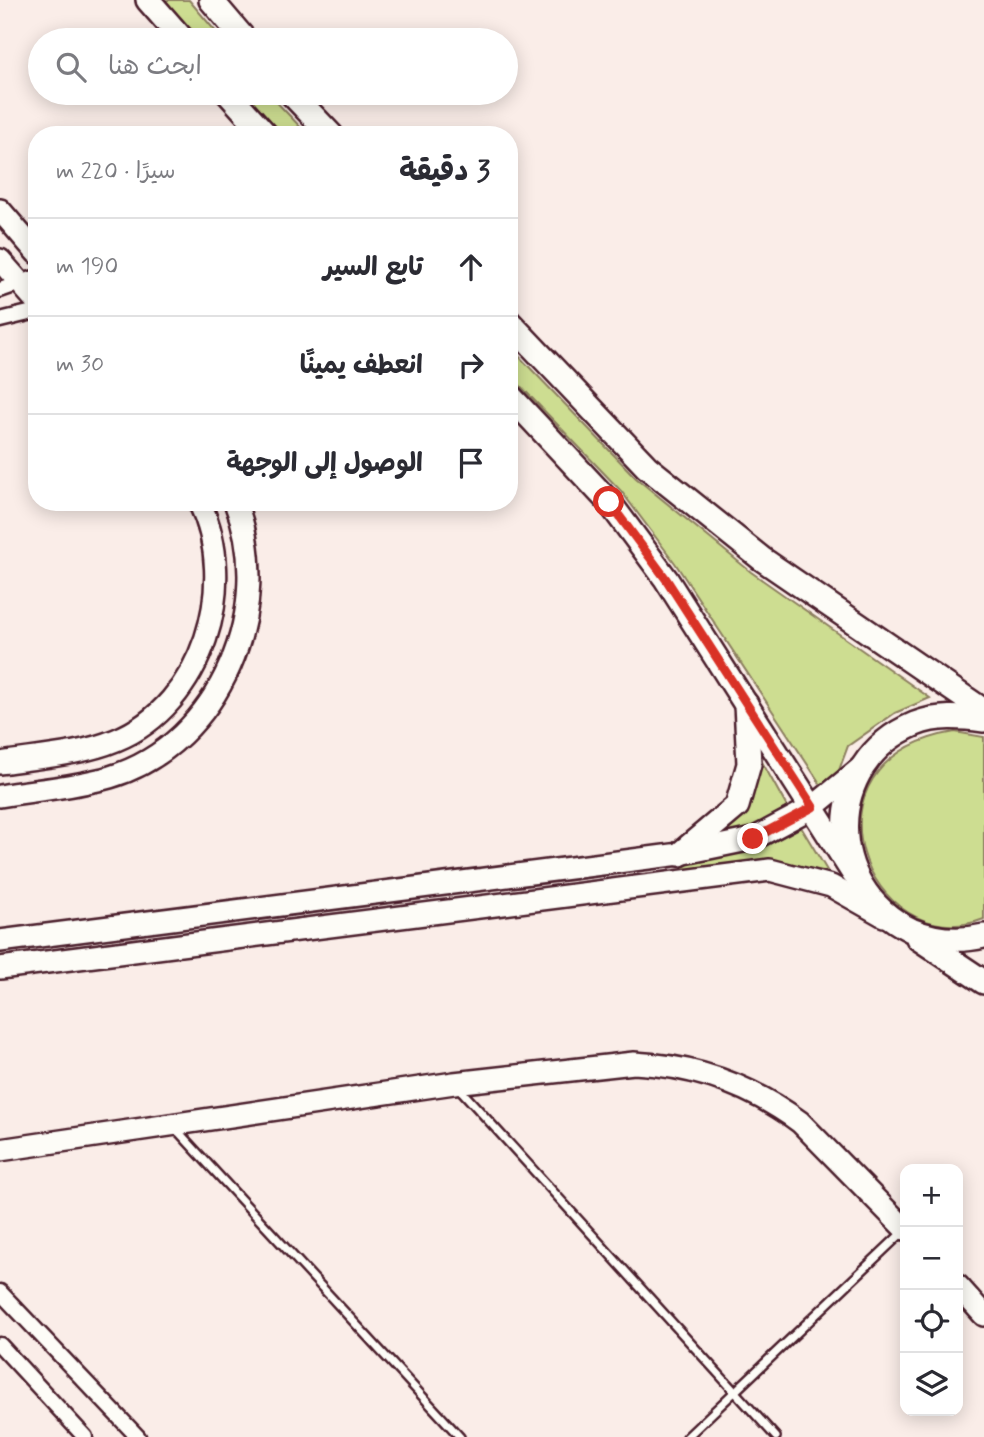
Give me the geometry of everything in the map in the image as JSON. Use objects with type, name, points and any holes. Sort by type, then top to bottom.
[{"type":"main road","points":[[148,0],[172,28]]},
{"type":"main road","points":[[211,0],[235,28]]},
{"type":"main road","points":[[239,105],[258,126]]},
{"type":"main road","points":[[302,105],[322,126]]},
{"type":"main road","points":[[518,331],[647,467],[762,558],[984,711]]},
{"type":"main road","points":[[518,405],[609,502],[666,579],[870,900],[892,921],[984,982]]},
{"type":"main road","points":[[680,854],[737,806],[749,764],[746,701]]},
{"type":"main road","points":[[854,874],[845,838],[848,800],[863,766],[887,741],[916,724],[950,717],[984,720]]},
{"type":"main road","points":[[892,921],[927,937],[965,941],[984,936]]},
{"type":"street","points":[[0,210],[28,243]]},
{"type":"street","points":[[0,260],[19,284]]},
{"type":"street","points":[[0,320],[28,314]]},
{"type":"street","points":[[0,763],[90,749],[118,740],[151,717],[180,688],[205,641],[216,588],[211,534],[202,511]]},
{"type":"street","points":[[0,796],[111,777],[141,763],[169,744],[193,722],[214,696],[230,667],[242,636],[248,604],[249,571],[246,538],[238,511]]},
{"type":"street","points":[[0,941],[680,854],[753,839],[813,807],[863,766]]},
{"type":"street","points":[[0,968],[770,870],[831,886],[892,921]]},
{"type":"street","points":[[0,1150],[454,1083],[634,1063],[679,1067],[722,1079],[763,1097],[800,1122],[903,1227]]},
{"type":"street","points":[[962,1290],[984,1315]]},
{"type":"street","points":[[0,1292],[138,1437]]},
{"type":"street","points":[[0,1345],[85,1437]]},
{"type":"lane","points":[[454,1083],[776,1437]]},
{"type":"lane","points":[[174,1126],[460,1437]]},
{"type":"lane","points":[[687,1437],[900,1234]]},
{"type":"green space","points":[[165,0],[189,0],[213,28],[190,28]]},
{"type":"green space","points":[[256,105],[279,105],[299,126],[275,126]]},
{"type":"green space","points":[[518,355],[636,478],[751,572],[930,698],[895,713],[848,746],[829,797],[675,563],[621,491],[518,383]]},
{"type":"green space","points":[[955,732],[984,737],[984,919],[943,925],[908,912],[880,887],[864,852],[860,815],[873,779],[903,750]]},
{"type":"green space","points":[[761,760],[787,807],[750,829],[723,834],[747,811]]},
{"type":"green space","points":[[801,827],[828,872],[769,860],[683,873],[682,862],[760,849]]},
{"type":"route","points":[[609,502],[666,579],[813,807],[753,839]]}]
